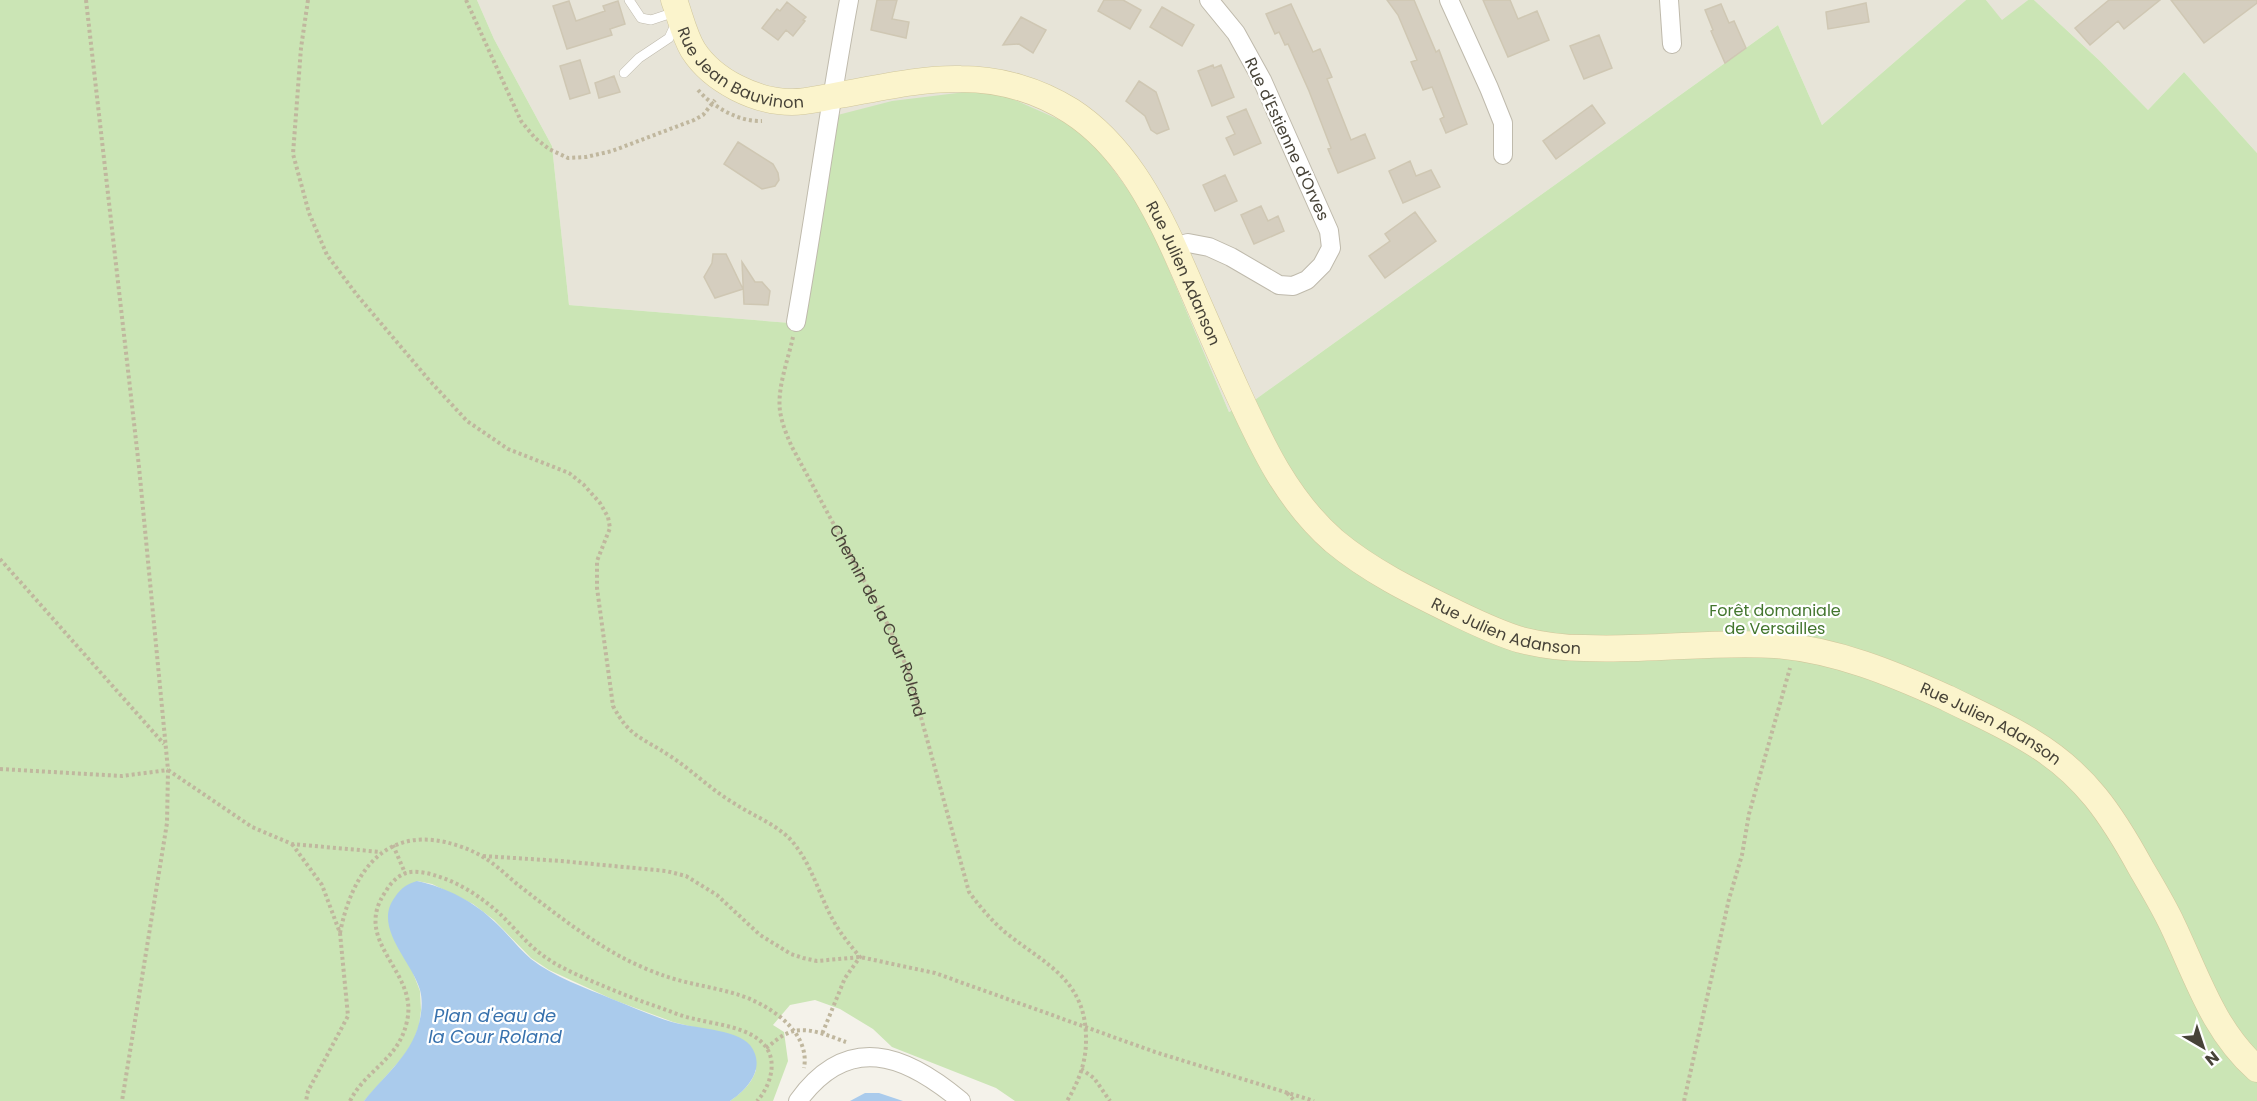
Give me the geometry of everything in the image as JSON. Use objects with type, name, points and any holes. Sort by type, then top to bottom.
[{"type":"main road","name":"Rue Jean Bauvinon","points":[[676,5],[692,48],[724,81],[756,96],[789,102],[831,96]]},
{"type":"main road","name":"Rue Julien Adanson","points":[[831,96],[958,78],[1003,83],[1034,92],[1072,112],[1106,140],[1137,180],[1174,247],[1251,424],[1279,476],[1321,529],[1353,556],[1377,572],[1480,624],[1517,639],[1537,643],[1597,649],[1750,645],[1796,648],[1838,656],[1868,665],[1946,698],[2031,741],[2066,765],[2082,780],[2119,829],[2171,921],[2217,1022],[2242,1056],[2257,1069]]},
{"type":"street","points":[[796,322],[831,96],[849,0]]},
{"type":"street","name":"Rue d'Estienne d'Orves","points":[[1174,247],[1188,243],[1209,247],[1279,285],[1293,286],[1307,280],[1322,265],[1331,248],[1329,231],[1262,80],[1236,33],[1209,0]]},
{"type":"street","points":[[1449,0],[1503,123],[1503,155]]},
{"type":"street","points":[[1669,0],[1672,44]]},
{"type":"street","points":[[798,1101],[818,1077],[833,1067],[870,1056],[892,1058],[916,1069],[961,1101]]},
{"type":"lane","points":[[629,0],[641,18],[651,20],[676,5]]},
{"type":"lane","points":[[624,73],[639,58],[669,38],[675,27],[676,5]]},
{"type":"path","points":[[86,0],[139,467],[168,770],[167,823],[122,1101]]},
{"type":"path","points":[[308,0],[301,48],[293,154],[309,213],[327,255],[378,321],[467,421],[508,449],[569,473],[584,484],[600,503],[608,517],[609,528],[597,561],[597,588],[609,687],[613,706],[622,722],[631,733],[671,756],[732,802],[770,824],[787,837],[811,872],[833,920],[860,957]]},
{"type":"path","points":[[466,0],[521,121],[535,138],[549,149],[568,158],[586,157],[612,151],[694,120],[703,115],[713,104],[724,81]]},
{"type":"path","name":"Chemin de la Cour Roland","points":[[796,322],[782,387],[780,409],[784,429],[887,622],[908,670],[969,892],[988,916],[1005,932],[1066,979],[1076,992],[1083,1009],[1086,1046],[1077,1084],[1067,1101]]},
{"type":"path","points":[[0,559],[165,745]]},
{"type":"path","points":[[1684,1101],[1729,899],[1742,855],[1749,814],[1796,648]]},
{"type":"path","points":[[0,769],[122,776],[168,770],[252,827],[292,844],[382,852]]},
{"type":"path","points":[[340,933],[349,895],[358,880],[382,852],[408,840],[431,839],[457,845],[483,856],[557,916],[628,961],[665,976],[737,994],[757,1002],[795,1031],[806,1058],[802,1075]]},
{"type":"path","points":[[292,844],[322,885],[340,933],[348,1016],[308,1091],[306,1101]]},
{"type":"path","points":[[393,845],[405,873]]},
{"type":"path","points":[[483,856],[666,871],[686,876],[717,895],[760,935],[791,954],[817,960],[860,957],[935,973],[1155,1052],[1314,1101]]},
{"type":"path","points":[[350,1101],[369,1075],[389,1059],[400,1041],[408,1020],[408,1002],[403,983],[375,931],[375,914],[380,898],[391,883],[405,873],[427,873],[447,879],[476,895],[500,914],[542,955],[575,974],[657,1007],[742,1031],[758,1040],[770,1055],[771,1076],[767,1087],[757,1101]]},
{"type":"path","points":[[822,1034],[845,978],[860,957]]},
{"type":"path","points":[[766,1048],[786,1034],[795,1031]]},
{"type":"path","points":[[1081,1069],[1094,1078],[1110,1101]]},
{"type":"path","points":[[1286,1092],[1295,1101]]},
{"type":"shaded area","points":[[477,0],[1966,0],[1822,125],[1778,25],[1256,399],[1229,412],[1145,213],[803,324],[569,305],[552,146],[494,39]]},
{"type":"shaded area","points":[[1986,0],[2028,0],[2002,21]]},
{"type":"shaded area","points":[[2034,0],[2257,0],[2257,153],[2184,72],[2148,110],[2100,61]]},
{"type":"green space","name":"Forêt domaniale de Versailles","points":[[0,0],[477,0],[494,39],[552,146],[569,305],[803,324],[826,118],[892,101],[990,89],[1085,131],[1145,213],[1229,412],[1256,399],[1778,25],[1822,125],[1966,0],[1986,0],[2002,20],[2028,0],[2034,0],[2100,61],[2148,110],[2184,72],[2257,153],[2257,1101],[1015,1101],[996,1088],[892,1047],[873,1029],[840,1009],[815,1000],[790,1005],[773,1025],[784,1032],[788,1061],[773,1101],[730,1101],[746,1088],[756,1070],[693,1027],[614,1000],[549,970],[531,958],[494,920],[473,904],[432,884],[417,881],[413,973],[420,991],[419,1026],[412,1044],[402,1058],[364,1101],[0,1101]]},
{"type":"water","name":"Plan d'eau de la Cour Roland","points":[[417,881],[449,891],[469,902],[488,915],[531,959],[560,977],[664,1020],[725,1032],[744,1040],[755,1053],[757,1061],[749,1084],[730,1101],[364,1101],[399,1061],[418,1027],[422,1007],[420,990],[396,944],[388,920],[389,908],[397,894],[404,887]]},
{"type":"water","points":[[865,1093],[879,1093],[903,1101],[850,1101]]},
{"type":"building","points":[[877,0],[897,0],[892,19],[909,22],[906,38],[871,30]]},
{"type":"building","points":[[1104,0],[1123,0],[1141,10],[1130,29],[1098,11]]},
{"type":"building","points":[[1387,0],[1414,0],[1436,52],[1439,50],[1467,124],[1446,133],[1440,119],[1444,117],[1432,87],[1423,90],[1411,62],[1417,60],[1398,15]]},
{"type":"building","points":[[1483,0],[1510,0],[1518,19],[1537,11],[1549,40],[1508,57]]},
{"type":"building","points":[[2109,0],[2160,0],[2124,29],[2118,21],[2090,45],[2075,28]]},
{"type":"building","points":[[2171,0],[2257,0],[2257,3],[2204,43]]},
{"type":"building","points":[[569,1],[576,21],[605,11],[603,6],[618,1],[625,24],[610,29],[612,35],[567,49],[553,6]]},
{"type":"building","points":[[787,2],[806,17],[793,36],[786,30],[778,40],[762,28],[777,9],[780,11]]},
{"type":"building","points":[[1866,3],[1869,22],[1828,29],[1826,12]]},
{"type":"building","points":[[1291,4],[1313,52],[1320,49],[1332,77],[1327,79],[1351,140],[1365,134],[1375,158],[1338,173],[1309,91],[1288,44],[1285,45],[1279,32],[1275,34],[1266,14]]},
{"type":"building","points":[[1721,4],[1729,23],[1734,21],[1746,48],[1725,63],[1711,31],[1713,30],[1705,10]]},
{"type":"building","points":[[1162,7],[1194,25],[1182,46],[1150,27]]},
{"type":"building","points":[[1021,17],[1046,30],[1033,53],[1019,44],[1003,45]]},
{"type":"building","points":[[1599,35],[1612,68],[1584,79],[1570,46]]},
{"type":"building","points":[[580,60],[590,93],[570,99],[560,66]]},
{"type":"building","points":[[1213,65],[1214,68],[1221,65],[1234,97],[1212,106],[1198,71]]},
{"type":"building","points":[[614,76],[620,92],[599,98],[595,83]]},
{"type":"building","points":[[1139,81],[1156,92],[1169,129],[1157,134],[1151,130],[1145,116],[1126,101]]},
{"type":"building","points":[[1592,105],[1605,123],[1556,159],[1543,141]]},
{"type":"building","points":[[1246,109],[1261,143],[1234,155],[1226,138],[1235,134],[1227,117]]},
{"type":"building","points":[[738,142],[773,164],[779,180],[775,186],[762,189],[724,164]]},
{"type":"building","points":[[1410,161],[1416,176],[1431,170],[1440,187],[1403,203],[1389,171]]},
{"type":"building","points":[[1225,175],[1237,201],[1215,211],[1203,185]]},
{"type":"building","points":[[1261,206],[1268,221],[1278,216],[1284,231],[1254,244],[1241,215]]},
{"type":"building","points":[[1415,212],[1436,241],[1385,278],[1369,256],[1390,241],[1385,234]]},
{"type":"building","points":[[713,254],[726,254],[743,289],[715,298],[704,277],[712,263]]},
{"type":"building","points":[[742,262],[755,282],[762,282],[770,291],[768,305],[744,304]]}]
